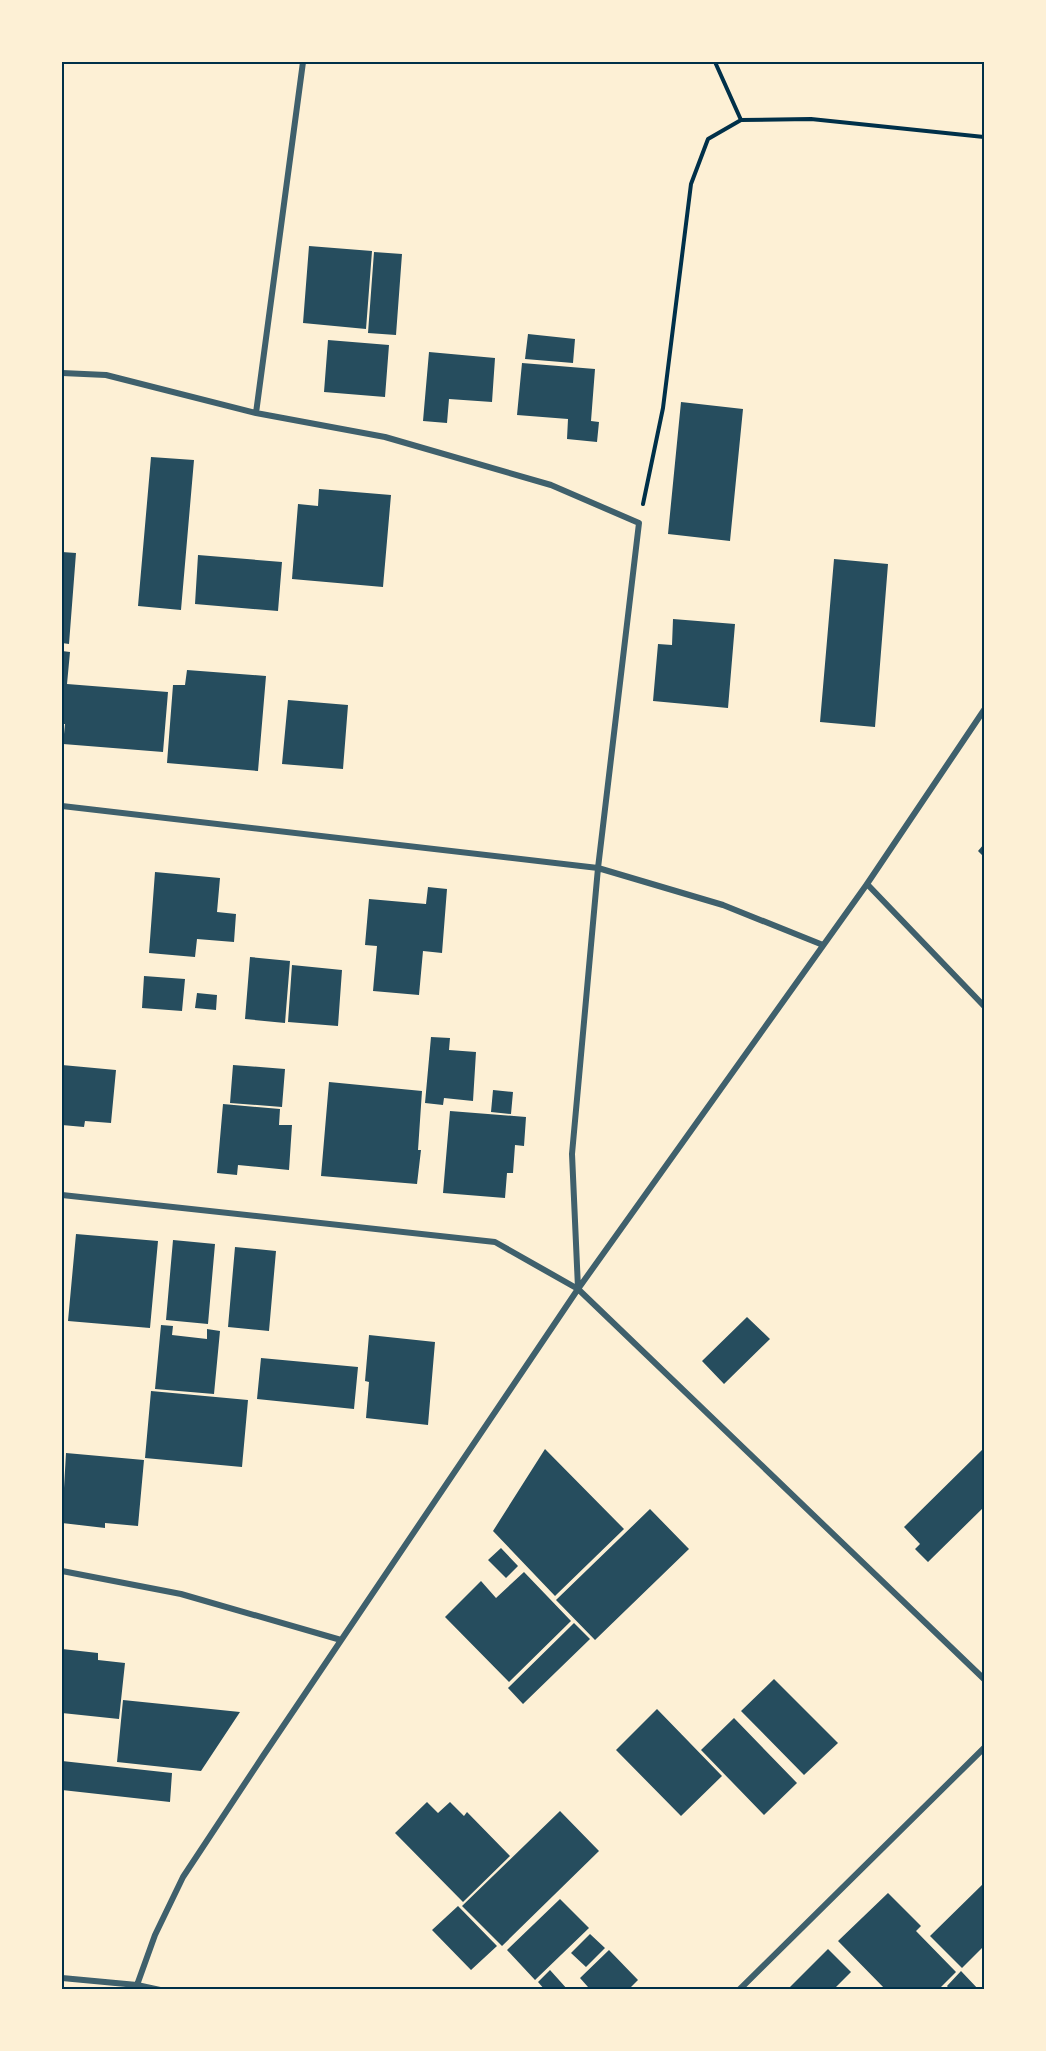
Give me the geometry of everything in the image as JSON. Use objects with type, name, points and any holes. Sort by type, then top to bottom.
[{"type":"street","points":[[256,412],[303,62]]},
{"type":"street","points":[[62,373],[106,375],[256,412],[385,437],[551,485],[639,523],[598,868],[572,1154],[578,1289]]},
{"type":"street","points":[[137,1985],[155,1935],[183,1877],[578,1289],[867,884],[984,710]]},
{"type":"street","points":[[62,806],[598,868],[723,905],[823,945]]},
{"type":"street","points":[[867,884],[984,1006]]},
{"type":"street","points":[[62,1195],[495,1242],[578,1289],[984,1679]]},
{"type":"street","points":[[62,1571],[181,1594],[341,1640]]},
{"type":"street","points":[[739,1989],[984,1748]]},
{"type":"street","points":[[62,1978],[160,1989]]},
{"type":"street","points":[[85,1989],[88,1982]]},
{"type":"path","points":[[715,62],[741,120]]},
{"type":"path","points":[[639,523],[663,408],[691,184],[708,139],[741,120],[811,119],[984,137]]},
{"type":"building","points":[[309,246],[372,251],[366,329],[303,323]]},
{"type":"building","points":[[374,252],[402,254],[396,335],[368,333]]},
{"type":"building","points":[[528,334],[575,339],[573,363],[525,359]]},
{"type":"building","points":[[328,340],[389,345],[385,397],[324,392]]},
{"type":"building","points":[[429,352],[495,358],[492,402],[449,399],[447,423],[423,421]]},
{"type":"building","points":[[522,363],[595,369],[591,421],[599,422],[597,442],[567,439],[568,419],[517,415]]},
{"type":"building","points":[[681,402],[743,409],[730,541],[668,534]]},
{"type":"building","points":[[151,457],[194,460],[181,610],[138,606]]},
{"type":"building","points":[[319,489],[391,495],[383,587],[292,579],[298,504],[318,506]]},
{"type":"building","points":[[62,552],[76,553],[69,644],[62,643]]},
{"type":"building","points":[[198,555],[282,562],[278,611],[195,604]]},
{"type":"building","points":[[834,559],[888,564],[875,727],[820,722]]},
{"type":"building","points":[[673,619],[735,624],[728,708],[653,701],[658,644],[672,645]]},
{"type":"building","points":[[62,651],[70,652],[67,684],[168,692],[163,752],[63,744],[65,724],[62,724]]},
{"type":"building","points":[[187,670],[266,676],[258,771],[167,763],[173,685],[185,685]]},
{"type":"building","points":[[288,700],[348,705],[343,769],[282,764]]},
{"type":"building","points":[[984,844],[984,857],[978,851]]},
{"type":"building","points":[[155,872],[220,878],[217,912],[236,914],[234,942],[197,939],[195,957],[149,953]]},
{"type":"building","points":[[428,887],[447,889],[442,953],[423,951],[419,995],[373,991],[377,946],[365,945],[369,899],[426,904]]},
{"type":"building","points":[[250,957],[290,961],[285,1023],[245,1019]]},
{"type":"building","points":[[292,965],[342,970],[338,1026],[288,1022]]},
{"type":"building","points":[[144,976],[185,979],[182,1011],[142,1008]]},
{"type":"building","points":[[197,993],[217,995],[216,1010],[195,1008]]},
{"type":"building","points":[[431,1037],[450,1038],[449,1050],[476,1052],[473,1101],[444,1098],[443,1105],[425,1103]]},
{"type":"building","points":[[62,1065],[116,1070],[111,1123],[85,1121],[84,1127],[62,1125]]},
{"type":"building","points":[[233,1065],[285,1069],[282,1107],[230,1103]]},
{"type":"building","points":[[329,1082],[422,1091],[418,1150],[421,1150],[417,1184],[321,1176]]},
{"type":"building","points":[[493,1090],[513,1092],[511,1114],[491,1112]]},
{"type":"building","points":[[223,1104],[280,1109],[279,1125],[292,1125],[289,1170],[238,1165],[237,1175],[217,1173]]},
{"type":"building","points":[[450,1111],[526,1117],[524,1146],[515,1145],[513,1173],[507,1173],[505,1198],[443,1193]]},
{"type":"building","points":[[76,1234],[158,1241],[150,1328],[68,1321]]},
{"type":"building","points":[[173,1240],[215,1244],[208,1324],[166,1320]]},
{"type":"building","points":[[235,1247],[276,1251],[269,1331],[228,1327]]},
{"type":"building","points":[[747,1317],[770,1339],[724,1384],[702,1361]]},
{"type":"building","points":[[161,1325],[173,1326],[172,1335],[207,1339],[207,1329],[220,1331],[214,1394],[155,1389]]},
{"type":"building","points":[[369,1335],[435,1342],[428,1425],[366,1418],[369,1382],[365,1381]]},
{"type":"building","points":[[261,1358],[358,1367],[354,1409],[257,1399]]},
{"type":"building","points":[[151,1391],[248,1400],[242,1467],[145,1458]]},
{"type":"building","points":[[545,1449],[624,1529],[555,1596],[493,1531]]},
{"type":"building","points":[[983,1449],[984,1507],[928,1562],[915,1549],[920,1544],[904,1527]]},
{"type":"building","points":[[66,1453],[144,1460],[138,1526],[105,1523],[105,1528],[62,1523]]},
{"type":"building","points":[[650,1509],[689,1549],[595,1640],[556,1600]]},
{"type":"building","points":[[501,1548],[518,1566],[506,1578],[488,1560]]},
{"type":"building","points":[[524,1572],[571,1621],[509,1682],[445,1617],[481,1581],[496,1598]]},
{"type":"building","points":[[574,1623],[590,1639],[523,1704],[508,1688]]},
{"type":"building","points":[[62,1649],[98,1653],[98,1660],[125,1663],[119,1719],[62,1713]]},
{"type":"building","points":[[774,1679],[838,1743],[804,1775],[741,1711]]},
{"type":"building","points":[[123,1700],[240,1712],[201,1771],[117,1762]]},
{"type":"building","points":[[657,1709],[722,1776],[681,1816],[616,1750]]},
{"type":"building","points":[[734,1718],[797,1783],[764,1815],[701,1750]]},
{"type":"building","points":[[62,1761],[172,1773],[170,1802],[62,1790]]},
{"type":"building","points":[[427,1802],[438,1813],[450,1802],[464,1816],[467,1812],[510,1856],[463,1902],[395,1833]]},
{"type":"building","points":[[560,1811],[599,1851],[502,1946],[462,1906]]},
{"type":"building","points":[[984,1883],[984,1946],[962,1968],[930,1936]]},
{"type":"building","points":[[888,1893],[921,1926],[916,1931],[956,1972],[938,1990],[886,1990],[838,1941]]},
{"type":"building","points":[[560,1899],[589,1928],[535,1980],[507,1950]]},
{"type":"building","points":[[458,1906],[497,1946],[471,1970],[432,1930]]},
{"type":"building","points":[[590,1934],[605,1948],[586,1967],[571,1953]]},
{"type":"building","points":[[828,1949],[851,1972],[833,1990],[787,1990]]},
{"type":"building","points":[[609,1950],[638,1980],[630,1988],[631,1990],[586,1990],[588,1987],[580,1978]]},
{"type":"building","points":[[550,1970],[568,1990],[545,1990],[538,1982]]},
{"type":"building","points":[[961,1971],[979,1990],[950,1990],[947,1986]]}]
